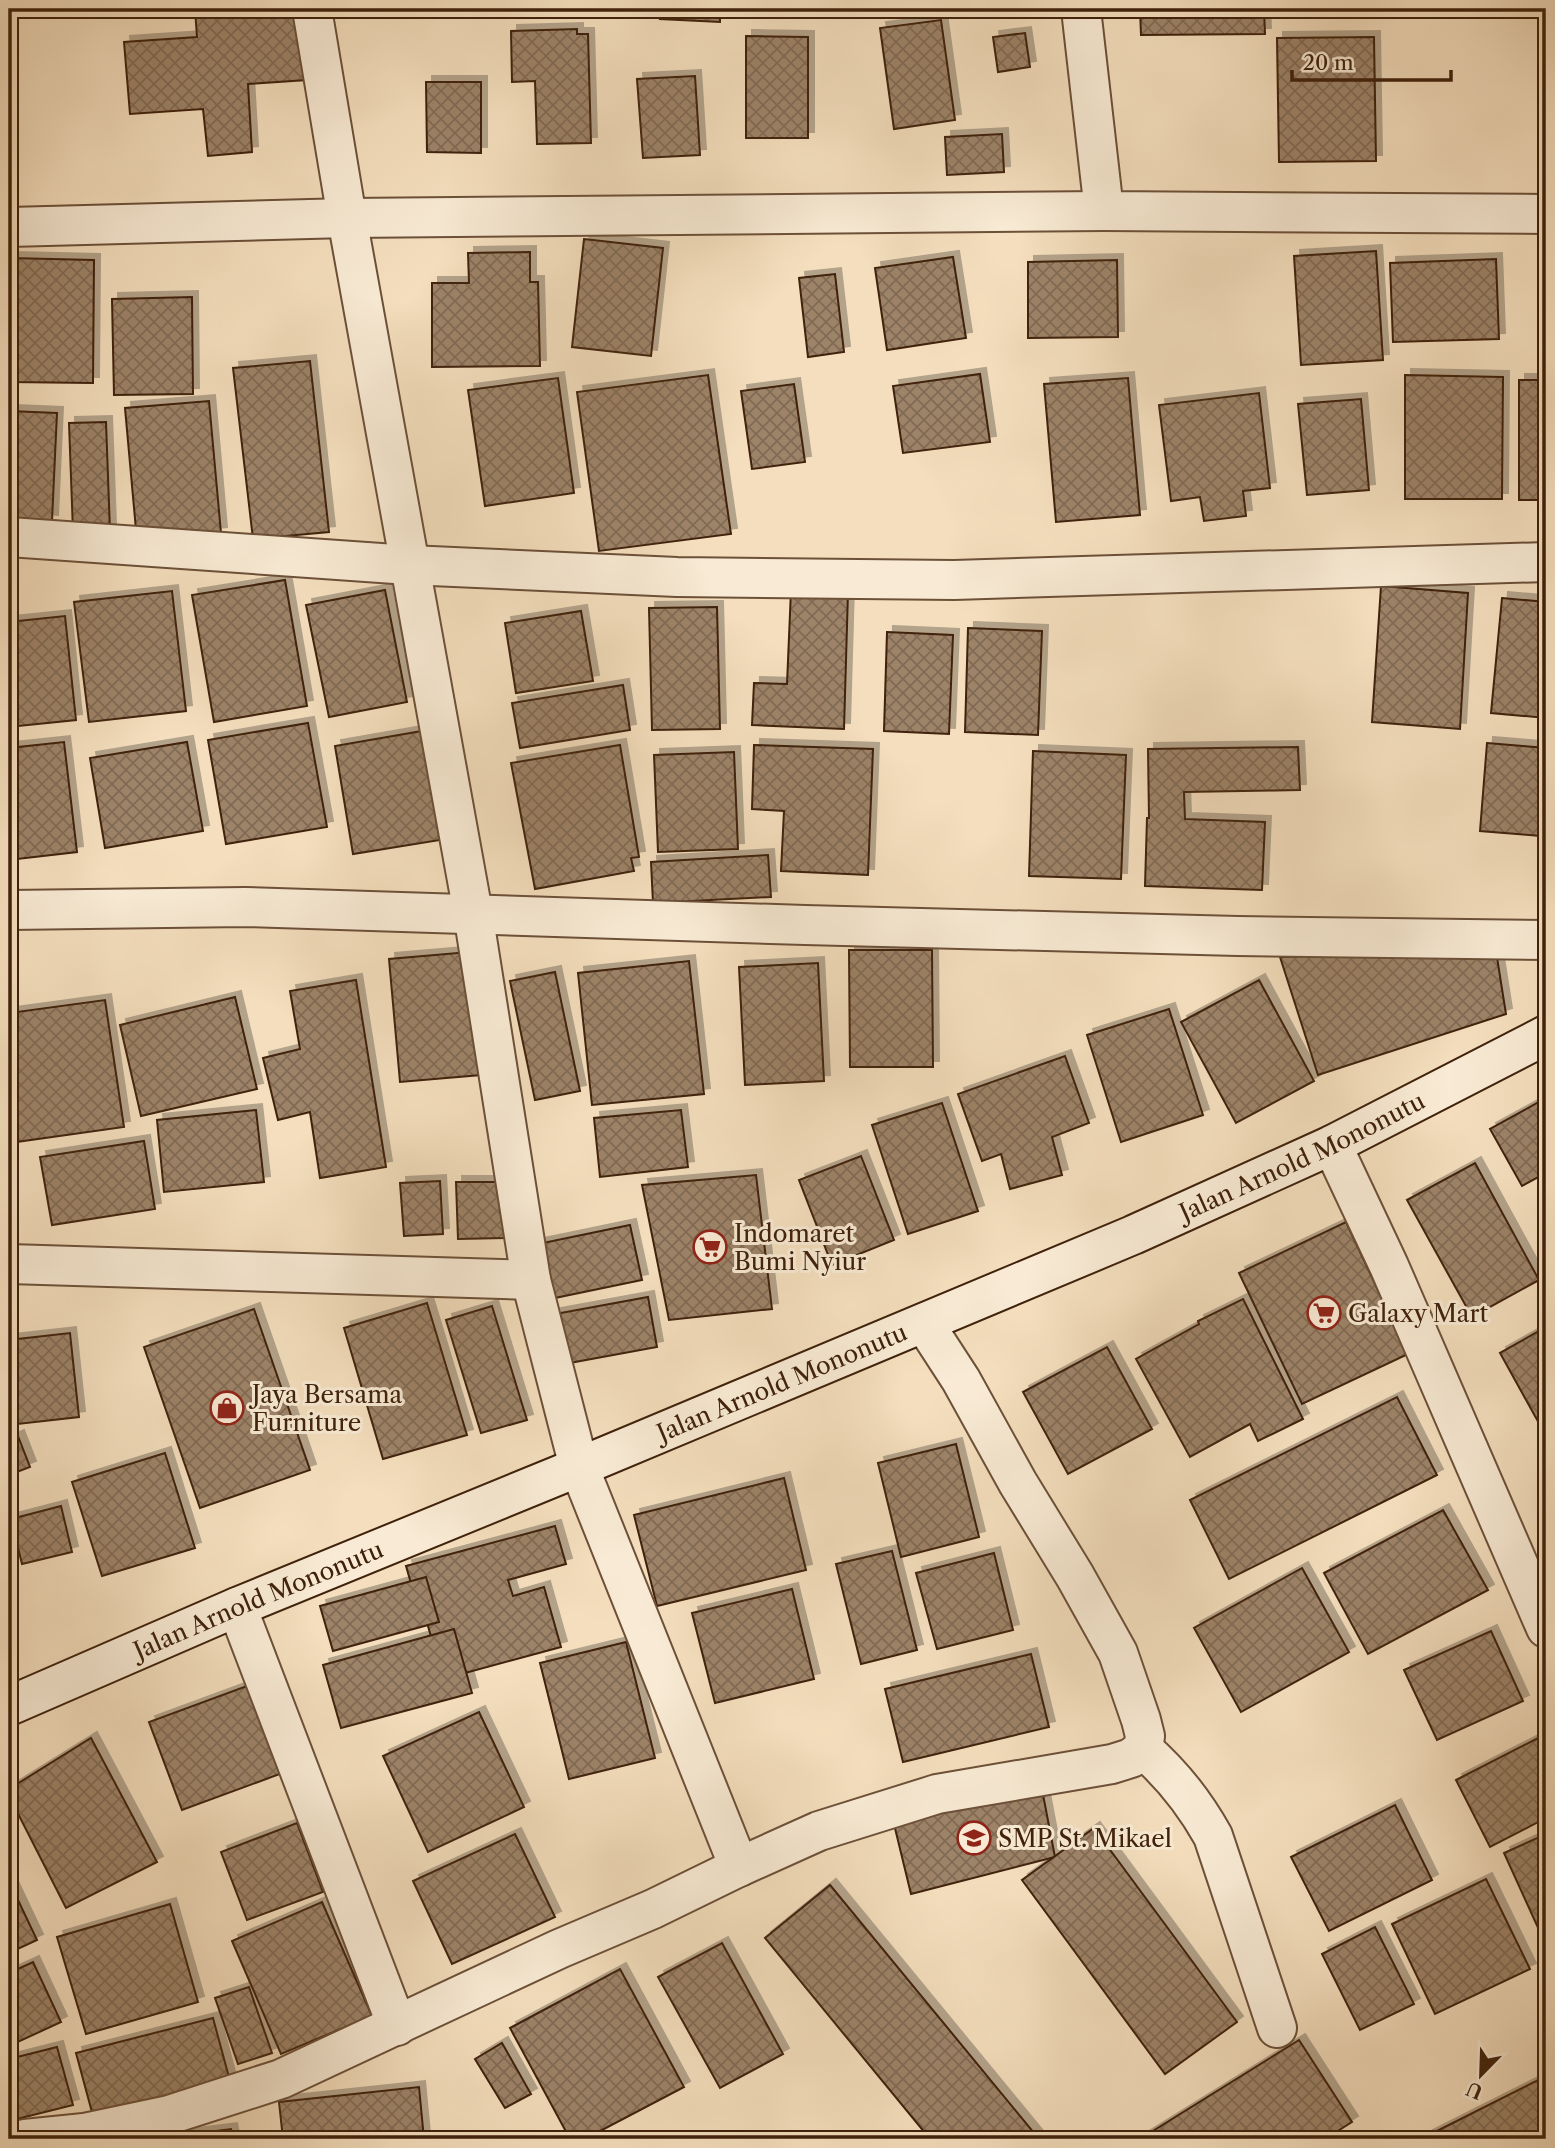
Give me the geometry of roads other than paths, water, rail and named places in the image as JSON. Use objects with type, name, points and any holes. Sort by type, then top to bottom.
[{"type":"street","points":[[312,9],[347,218],[473,913],[531,1280],[579,1467],[739,1867]]},
{"type":"street","points":[[1081,9],[1104,211]]},
{"type":"street","points":[[9,227],[347,218],[1104,211],[1546,214]]},
{"type":"street","points":[[9,537],[409,565],[677,577],[954,580],[1546,562]]},
{"type":"street","points":[[9,910],[245,907],[1238,936],[1546,940]]},
{"type":"street","name":"Jalan Arnold Mononutu","points":[[9,1706],[237,1607],[1133,1235],[1332,1145],[1546,1035]]},
{"type":"street","points":[[1332,1145],[1389,1266],[1546,1628]]},
{"type":"street","points":[[9,1264],[531,1280]]},
{"type":"street","points":[[25,2139],[84,2133],[169,2115],[281,2079],[819,1831],[937,1794],[1112,1764],[1131,1758],[1143,1749],[1145,1736],[1141,1720],[1118,1653],[961,1380],[923,1323]]},
{"type":"street","points":[[237,1607],[397,2026]]},
{"type":"street","points":[[1143,1749],[1178,1782],[1198,1808],[1213,1836],[1277,2028]]},
{"type":"place","name":"Indomaret Bumi Nyiur","points":[[710,1247]]},
{"type":"place","name":"Galaxy Mart","points":[[1324,1313]]},
{"type":"place","name":"Jaya Bersama Furniture","points":[[227,1408]]},
{"type":"place","name":"SMP St. Mikael","points":[[974,1838]]}]
